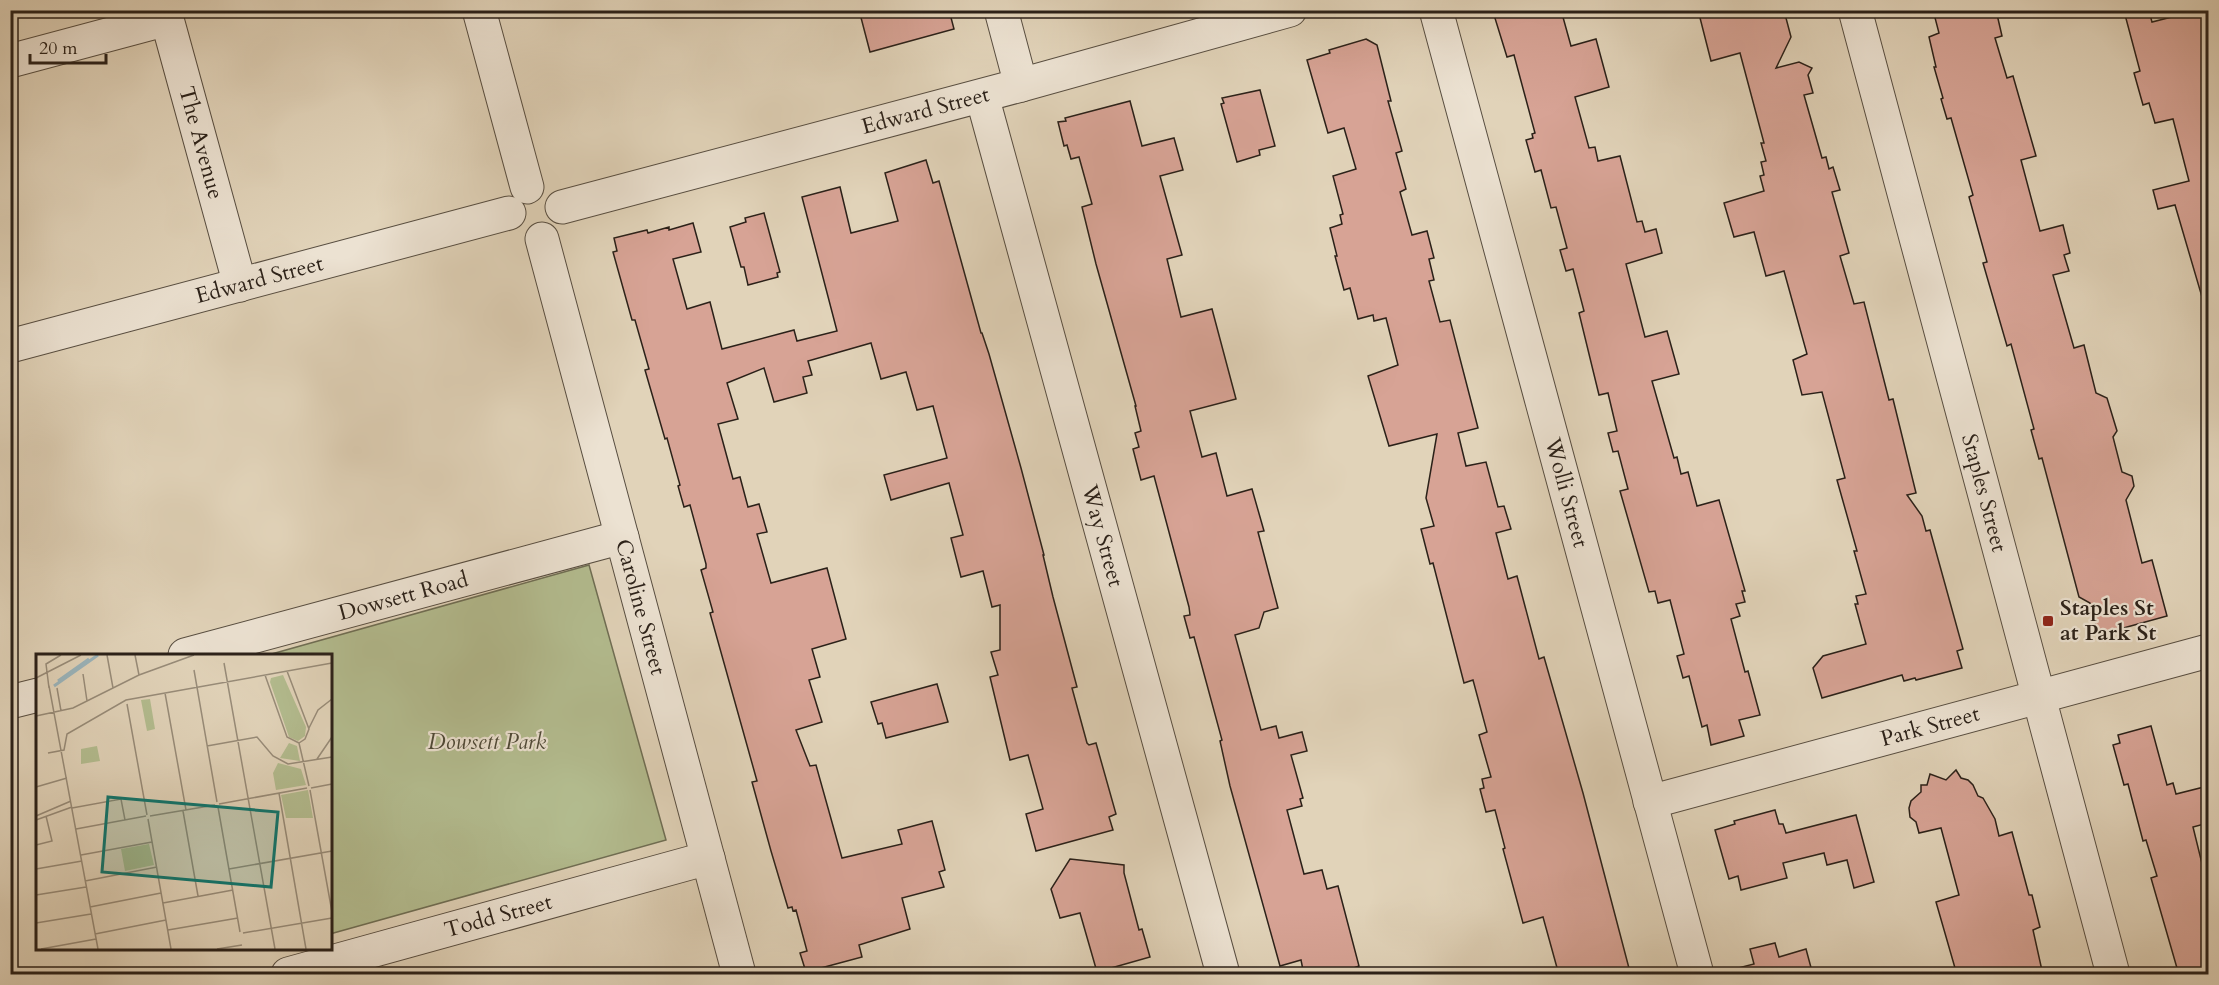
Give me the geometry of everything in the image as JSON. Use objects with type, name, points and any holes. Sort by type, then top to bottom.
[{"type":"street","points":[[479,10],[527,187]]},
{"type":"street","points":[[1001,10],[1021,86]]},
{"type":"street","name":"Edward Street","points":[[562,207],[1021,86],[1290,10]]},
{"type":"street","name":"Wolli Street","points":[[1436,10],[1697,975]]},
{"type":"street","name":"Staples Street","points":[[1855,10],[2113,975]]},
{"type":"street","name":"The Avenue","points":[[10,61],[166,19],[240,285]]},
{"type":"street","name":"Way Street","points":[[982,96],[1222,975]]},
{"type":"street","points":[[536,186],[553,192],[562,207],[563,214],[559,227],[542,239],[527,238],[519,234],[510,221],[509,213],[514,198],[527,187],[536,186]]},
{"type":"street","name":"Edward Street","points":[[10,346],[509,213]]},
{"type":"street","name":"Caroline Street","points":[[542,239],[739,975]]},
{"type":"street","name":"Dowsett Road","points":[[189,654],[622,537]]},
{"type":"street","name":"Park Street","points":[[1650,802],[2208,651]]},
{"type":"street","points":[[10,702],[36,696]]},
{"type":"street","name":"Todd Street","points":[[288,975],[708,858]]},
{"type":"green space","name":"Dowsett Park","points":[[589,565],[666,840],[332,933],[332,654],[272,654]]},
{"type":"building","points":[[859,10],[949,10],[954,29],[870,52]]},
{"type":"building","points":[[1504,10],[1561,10],[1571,46],[1596,39],[1609,87],[1575,97],[1589,148],[1595,147],[1598,161],[1620,156],[1637,222],[1642,221],[1645,232],[1656,229],[1662,253],[1626,264],[1645,337],[1667,331],[1679,374],[1652,381],[1674,458],[1677,457],[1681,474],[1688,472],[1697,506],[1719,500],[1745,591],[1742,591],[1745,602],[1736,604],[1740,616],[1731,619],[1745,672],[1748,671],[1760,715],[1739,720],[1744,736],[1711,745],[1707,725],[1702,727],[1689,676],[1683,678],[1677,656],[1684,654],[1670,600],[1658,603],[1655,591],[1649,592],[1620,491],[1628,489],[1618,451],[1613,452],[1608,433],[1617,431],[1608,393],[1599,395],[1579,313],[1584,311],[1573,269],[1566,271],[1560,250],[1567,248],[1556,207],[1551,208],[1541,170],[1535,172],[1526,140],[1533,138],[1532,134],[1535,133],[1514,55],[1507,57],[1494,15]]},
{"type":"building","points":[[1698,10],[1780,10],[1782,16],[1786,18],[1791,37],[1776,68],[1799,62],[1812,68],[1808,75],[1813,93],[1804,95],[1822,158],[1826,157],[1829,169],[1833,167],[1840,190],[1832,192],[1849,253],[1840,256],[1854,304],[1864,302],[1889,400],[1893,399],[1916,493],[1907,495],[1922,516],[1926,531],[1930,530],[1963,649],[1957,651],[1962,668],[1916,680],[1915,678],[1904,681],[1902,675],[1822,698],[1813,668],[1823,656],[1866,644],[1855,604],[1858,604],[1856,596],[1866,594],[1854,551],[1857,551],[1837,480],[1845,478],[1822,392],[1802,395],[1793,360],[1807,354],[1784,271],[1766,276],[1754,232],[1734,237],[1724,203],[1764,191],[1760,176],[1764,175],[1761,162],[1766,161],[1761,143],[1764,143],[1740,53],[1711,61]]},
{"type":"building","points":[[1933,10],[1996,10],[2002,36],[1995,38],[2007,78],[2013,76],[2036,156],[2021,160],[2040,231],[2063,225],[2070,253],[2064,255],[2069,271],[2053,275],[2074,348],[2084,345],[2096,393],[2107,398],[2117,431],[2113,437],[2122,472],[2132,476],[2134,486],[2126,500],[2142,563],[2152,560],[2167,616],[2098,635],[2090,603],[2079,597],[2042,458],[2039,459],[2031,430],[2034,429],[2011,344],[2007,346],[1983,263],[1987,262],[1969,197],[1973,195],[1951,118],[1947,119],[1941,99],[1943,98],[1934,67],[1936,67],[1929,37],[1939,33]]},
{"type":"building","points":[[2199,10],[2208,10],[2208,296],[2202,297],[2175,205],[2158,209],[2153,190],[2189,181],[2173,119],[2155,123],[2149,103],[2143,105],[2134,73],[2140,71],[2124,11],[2149,11],[2152,22]]},
{"type":"building","points":[[1366,39],[1377,45],[1391,101],[1388,101],[1402,151],[1396,153],[1406,189],[1400,192],[1412,235],[1427,231],[1434,258],[1429,259],[1434,280],[1429,281],[1440,322],[1450,320],[1478,428],[1458,433],[1466,466],[1486,462],[1498,507],[1504,506],[1511,529],[1496,533],[1508,579],[1517,576],[1539,659],[1544,657],[1583,793],[1630,972],[1619,975],[1559,975],[1543,917],[1523,923],[1495,810],[1486,812],[1480,789],[1484,788],[1482,779],[1491,777],[1479,735],[1487,732],[1473,680],[1464,683],[1433,563],[1430,564],[1421,529],[1434,526],[1426,498],[1437,434],[1389,446],[1368,376],[1398,365],[1386,318],[1374,321],[1373,315],[1358,319],[1350,288],[1344,290],[1330,228],[1342,224],[1340,215],[1343,214],[1333,176],[1356,169],[1344,128],[1328,133],[1307,60],[1330,53],[1329,50]]},
{"type":"building","points":[[1260,90],[1275,146],[1259,150],[1260,155],[1237,162],[1221,104],[1224,103],[1222,98]]},
{"type":"building","points":[[1130,101],[1142,146],[1174,138],[1183,170],[1160,176],[1182,255],[1167,259],[1181,317],[1212,309],[1236,399],[1190,411],[1202,457],[1216,453],[1227,496],[1252,489],[1264,531],[1258,532],[1278,608],[1264,612],[1259,628],[1235,635],[1261,730],[1276,726],[1279,738],[1302,732],[1307,751],[1291,755],[1303,798],[1300,799],[1302,806],[1287,810],[1304,874],[1322,870],[1327,889],[1338,886],[1359,966],[1351,969],[1352,975],[1304,975],[1301,960],[1280,966],[1230,786],[1220,741],[1222,740],[1194,637],[1190,638],[1184,616],[1190,615],[1189,607],[1154,476],[1141,480],[1133,449],[1139,447],[1135,433],[1141,431],[1082,207],[1092,204],[1079,157],[1071,159],[1067,145],[1064,146],[1058,122],[1066,121],[1065,118]]},
{"type":"building","points":[[926,160],[933,183],[939,181],[1021,468],[1077,687],[1072,688],[1087,743],[1089,745],[1096,743],[1116,814],[1109,817],[1113,830],[1036,851],[1026,814],[1043,809],[1028,755],[1010,760],[990,677],[998,675],[991,652],[1000,650],[1000,605],[992,607],[983,571],[961,577],[951,538],[963,535],[949,483],[891,500],[884,475],[947,458],[933,406],[917,410],[906,372],[881,379],[871,343],[808,361],[812,375],[803,377],[807,393],[774,402],[764,368],[727,383],[738,419],[718,424],[733,479],[740,477],[748,507],[759,504],[767,532],[757,534],[771,583],[827,568],[846,639],[812,649],[820,677],[809,680],[822,722],[796,730],[810,766],[816,765],[842,858],[902,844],[898,830],[932,821],[945,870],[939,872],[944,887],[902,898],[910,929],[859,945],[862,957],[806,972],[800,953],[807,951],[796,910],[793,911],[792,907],[788,908],[771,851],[752,782],[757,781],[710,613],[713,612],[701,570],[706,568],[706,564],[690,505],[684,507],[667,438],[665,439],[645,370],[649,369],[635,320],[632,320],[613,252],[617,251],[614,238],[647,230],[648,233],[669,227],[669,230],[693,223],[701,252],[673,259],[687,309],[710,302],[722,349],[794,330],[797,341],[837,331],[802,197],[840,187],[851,233],[898,221],[885,173]]},
{"type":"building","points":[[764,213],[780,272],[777,273],[778,277],[748,285],[730,227],[746,222],[745,218]]},
{"type":"building","points":[[937,684],[948,722],[886,738],[882,723],[878,724],[871,702]]},
{"type":"building","points":[[2151,726],[2167,785],[2173,783],[2176,794],[2204,787],[2208,805],[2208,823],[2193,827],[2208,888],[2208,975],[2179,975],[2151,878],[2157,876],[2146,840],[2143,841],[2128,784],[2124,785],[2113,745],[2120,743],[2118,735]]},
{"type":"building","points":[[1956,770],[1961,778],[1973,785],[1978,796],[1983,798],[1995,819],[1999,836],[2012,832],[2040,927],[2033,930],[2043,975],[1957,975],[1936,902],[1959,895],[1941,828],[1919,833],[1916,822],[1910,817],[1909,808],[1911,801],[1921,792],[1921,785],[1927,785],[1930,774],[1946,780]]},
{"type":"building","points":[[1775,810],[1779,824],[1783,824],[1786,833],[1856,815],[1874,882],[1854,888],[1847,860],[1827,865],[1824,853],[1783,863],[1787,878],[1741,890],[1738,876],[1729,879],[1715,830],[1735,824],[1734,821]]},
{"type":"building","points":[[1070,859],[1124,865],[1139,930],[1142,929],[1150,957],[1097,972],[1080,913],[1060,918],[1051,889]]},
{"type":"building","points":[[1775,943],[1779,957],[1806,949],[1813,975],[1738,975],[1738,968],[1754,964],[1750,949]]},
{"type":"place","name":"Staples St at Park St","points":[[2048,621]]}]
